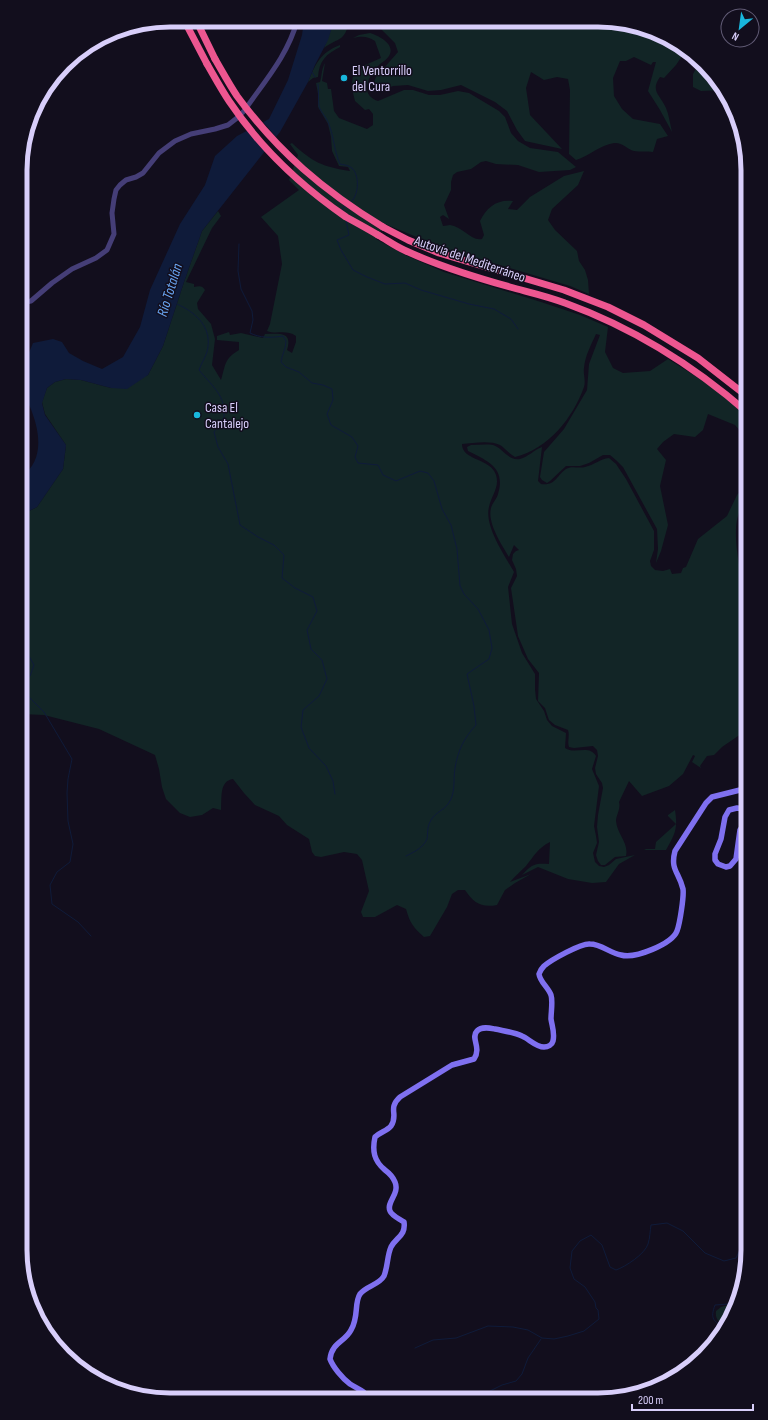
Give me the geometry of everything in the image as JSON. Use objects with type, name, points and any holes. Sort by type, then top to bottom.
[{"type":"highway","name":"Autovía del Mediterráneo","points":[[188,27],[207,64],[230,101],[253,131],[282,164],[346,217],[403,250],[436,263],[482,279],[564,302],[603,318],[634,333],[690,366],[741,406]]},
{"type":"highway","name":"Autovía del Mediterráneo","points":[[199,27],[215,59],[236,95],[260,125],[290,158],[322,186],[352,208],[408,240],[439,253],[564,290],[608,307],[644,325],[698,358],[741,392]]},
{"type":"main road","points":[[364,1393],[348,1383],[331,1361],[330,1356],[334,1346],[350,1332],[355,1323],[357,1303],[362,1292],[382,1279],[388,1264],[392,1245],[402,1234],[405,1228],[404,1222],[392,1215],[389,1210],[390,1204],[396,1192],[396,1182],[391,1175],[377,1163],[375,1156],[377,1134],[390,1127],[394,1117],[393,1108],[395,1101],[452,1065],[474,1059],[478,1049],[475,1035],[480,1029],[488,1028],[512,1032],[541,1046],[546,1047],[550,1045],[553,1041],[554,1032],[552,1025],[552,997],[540,979],[539,974],[544,966],[569,951],[582,944],[589,943],[595,944],[622,956],[631,956],[665,944],[672,938],[677,931],[683,897],[682,885],[674,869],[673,860],[675,851],[706,803],[712,798],[741,790]]},
{"type":"main road","points":[[741,808],[729,810],[725,817],[721,839],[715,854],[715,860],[718,864],[722,866],[730,866],[736,859],[741,828]]},
{"type":"street","points":[[27,302],[31,301],[52,283],[72,269],[96,258],[107,250],[114,234],[112,213],[116,190],[120,184],[143,173],[159,153],[176,141],[191,134],[228,125],[241,115],[285,52],[295,27]]},
{"type":"green space","points":[[332,27],[347,27],[346,33],[341,38],[324,48]]},
{"type":"green space","points":[[353,27],[608,27],[635,32],[670,46],[683,55],[664,78],[660,77],[656,86],[657,93],[667,111],[672,132],[648,91],[656,62],[653,62],[651,65],[634,57],[626,61],[620,61],[613,78],[614,96],[622,109],[633,119],[660,124],[668,136],[657,139],[653,152],[634,151],[620,144],[614,143],[604,146],[576,160],[569,154],[570,90],[568,79],[557,77],[544,80],[531,72],[526,88],[530,115],[562,149],[525,141],[517,130],[507,111],[495,102],[461,85],[441,90],[428,91],[408,85],[393,86],[377,92],[372,87],[376,77],[398,52],[395,43],[380,28],[354,29]]},
{"type":"green space","points":[[370,33],[378,36],[386,41],[391,52],[389,56],[376,68],[369,79],[367,89],[368,94],[372,98],[378,101],[404,90],[413,90],[429,95],[440,95],[458,91],[469,93],[499,111],[505,117],[511,133],[518,141],[530,148],[558,152],[576,167],[570,170],[539,172],[518,165],[496,164],[486,161],[481,162],[471,169],[457,172],[453,175],[451,190],[444,205],[449,219],[443,215],[440,217],[443,226],[454,226],[474,238],[482,239],[484,235],[480,221],[489,208],[493,205],[502,201],[513,201],[508,209],[517,210],[530,197],[564,176],[584,171],[578,185],[552,209],[548,220],[555,230],[577,251],[579,261],[585,270],[588,280],[589,294],[570,286],[446,249],[385,224],[376,239],[405,255],[444,272],[580,315],[608,327],[605,352],[613,368],[623,373],[650,371],[668,359],[716,389],[741,411],[741,432],[735,425],[708,414],[703,430],[695,437],[674,434],[663,442],[657,449],[666,460],[660,486],[668,525],[656,563],[658,549],[657,529],[623,467],[610,455],[603,455],[580,466],[566,466],[547,483],[540,477],[544,452],[564,429],[587,390],[589,364],[600,335],[596,334],[587,355],[584,370],[585,385],[579,399],[566,421],[548,440],[527,453],[515,457],[496,443],[481,442],[462,444],[463,450],[467,454],[489,465],[496,475],[497,484],[490,503],[488,515],[496,541],[514,572],[508,587],[512,624],[522,653],[535,674],[536,699],[544,711],[547,720],[552,726],[566,733],[565,748],[573,751],[590,751],[596,756],[592,769],[599,786],[594,826],[597,843],[593,853],[595,862],[599,866],[604,867],[616,859],[635,855],[619,864],[606,882],[592,883],[568,879],[538,867],[522,875],[528,868],[534,865],[549,864],[550,842],[539,850],[510,882],[531,874],[505,890],[497,905],[487,906],[478,904],[465,890],[458,890],[452,894],[447,907],[430,936],[424,937],[412,924],[406,909],[397,905],[375,917],[363,917],[361,912],[369,891],[362,860],[357,854],[344,852],[321,857],[315,856],[312,852],[309,839],[287,825],[279,816],[255,805],[233,779],[225,783],[223,787],[221,810],[213,808],[202,815],[190,817],[180,813],[166,799],[155,755],[99,729],[44,715],[27,714],[27,512],[37,507],[63,469],[66,445],[45,414],[42,402],[47,388],[55,382],[66,379],[81,380],[111,388],[148,375],[163,346],[202,231],[218,211],[221,216],[212,228],[186,282],[194,284],[194,287],[202,287],[205,290],[197,303],[198,309],[211,324],[215,339],[212,365],[221,380],[228,359],[239,350],[239,342],[217,340],[217,336],[229,332],[230,335],[241,333],[263,338],[265,334],[284,335],[288,339],[287,350],[292,353],[296,342],[296,336],[285,332],[267,331],[270,324],[282,264],[278,236],[261,217],[299,190],[289,180],[298,155],[290,144],[292,143],[318,163],[332,168],[350,171],[348,167],[339,166],[332,151],[328,124],[318,107],[316,83],[320,82],[325,63],[322,81],[327,83],[328,89],[331,89],[334,111],[339,118],[367,129],[373,125],[373,114],[369,109],[365,110],[355,101],[351,88],[354,70],[381,58],[375,41],[364,37],[353,38]]},
{"type":"green space","points":[[340,45],[340,47],[327,55],[324,59],[320,67],[318,77],[313,78],[308,82],[323,55]]},
{"type":"green space","points":[[697,67],[717,90],[701,91],[693,87],[693,74]]},
{"type":"green space","points":[[471,445],[493,445],[512,458],[520,459],[542,447],[538,481],[541,484],[553,482],[568,468],[585,467],[609,458],[616,464],[626,479],[654,531],[654,550],[650,561],[651,566],[655,570],[663,571],[670,569],[672,574],[681,573],[683,568],[686,567],[698,539],[727,516],[737,495],[741,491],[741,509],[736,524],[736,544],[741,573],[741,734],[722,747],[714,755],[707,756],[700,766],[701,768],[692,762],[695,756],[693,755],[683,774],[669,786],[642,796],[629,781],[619,802],[616,821],[618,830],[626,847],[626,856],[615,857],[605,865],[601,865],[596,855],[599,842],[597,827],[598,815],[603,788],[602,783],[596,774],[595,768],[598,756],[597,750],[593,746],[574,748],[569,747],[568,730],[555,725],[549,720],[545,708],[538,701],[539,673],[528,659],[518,636],[511,588],[517,576],[512,560],[513,554],[519,550],[514,545],[509,557],[496,534],[491,520],[490,514],[492,506],[497,498],[500,478],[494,466],[468,451],[467,447]]},
{"type":"green space","points":[[675,810],[676,824],[668,816]]},
{"type":"green space","points":[[676,824],[672,840],[666,850],[644,850],[655,849],[656,842]]},
{"type":"green space","points":[[730,1304],[721,1323],[716,1317],[716,1311],[721,1307]]},
{"type":"water","name":"Río Totalán","points":[[303,27],[332,27],[328,40],[308,82],[280,132],[202,231],[163,346],[148,375],[127,389],[111,388],[81,380],[66,379],[55,382],[47,388],[42,403],[45,415],[66,445],[63,469],[37,507],[27,512],[27,472],[34,462],[38,445],[36,426],[27,401],[27,358],[33,343],[53,339],[62,342],[69,353],[102,369],[123,357],[140,327],[150,290],[180,224],[205,185],[215,156],[237,136],[269,119],[288,80]]},
{"type":"pier","points":[[262,121],[277,138],[266,152],[246,128]]},
{"type":"waterway","points":[[312,72],[315,77]]},
{"type":"waterway","points":[[318,84],[319,106],[330,127],[336,154],[340,164],[352,168],[355,172],[357,191],[350,203]]},
{"type":"waterway","points":[[343,210],[342,208],[346,206]]},
{"type":"waterway","points":[[346,221],[349,235],[337,240],[353,270],[385,284],[405,283],[421,290],[469,304],[494,309],[511,319],[518,329]]},
{"type":"waterway","points":[[239,244],[238,271],[241,289],[252,311],[253,320],[250,333],[266,337],[283,336],[286,344],[281,362],[286,367],[299,372],[312,383],[323,385],[332,389],[333,400],[327,414],[331,425],[352,437],[358,446],[355,457],[358,463],[378,465],[383,475],[396,481],[420,471],[428,473],[434,481],[442,509],[451,525],[457,549],[460,586],[464,594],[478,609],[489,630],[492,648],[489,659],[467,674],[474,706],[476,725],[468,735],[460,750],[455,768],[454,787],[451,800],[431,820],[428,826],[427,839],[423,845],[406,856]]},
{"type":"waterway","name":"Río Totalán","points":[[177,304],[191,312],[202,322],[208,336],[207,352],[199,370],[220,396],[224,409],[224,416],[214,432],[218,447],[228,464],[240,525],[258,537],[274,545],[284,555],[282,578],[295,588],[313,597],[317,611],[307,630],[311,649],[322,660],[327,679],[319,696],[303,710],[301,727],[309,748],[326,766],[333,781],[335,794]]},
{"type":"waterway","points":[[27,653],[34,665],[30,676],[27,678]]},
{"type":"waterway","points":[[27,694],[44,712],[72,759],[67,793],[68,821],[73,844],[70,862],[57,872],[50,885],[52,904],[78,922],[91,936]]},
{"type":"waterway","points":[[415,1348],[433,1340],[456,1338],[488,1326],[513,1327],[528,1330],[542,1338],[554,1339],[584,1331],[599,1319],[598,1310],[595,1302],[585,1287],[574,1279],[570,1268],[572,1251],[580,1241],[591,1235],[602,1245],[610,1267],[616,1270],[634,1260],[643,1252],[648,1244],[651,1225],[667,1223],[683,1231],[705,1253],[724,1261],[736,1258],[741,1248]]},
{"type":"waterway","points":[[720,1325],[715,1321],[713,1317],[715,1305],[731,1303]]},
{"type":"waterway","points":[[488,1393],[502,1385],[516,1381],[522,1374],[528,1358],[541,1339]]},
{"type":"place","name":"El Ventorrillo del Cura","points":[[344,78]]},
{"type":"place","name":"Casa El Cantalejo","points":[[197,415]]}]
